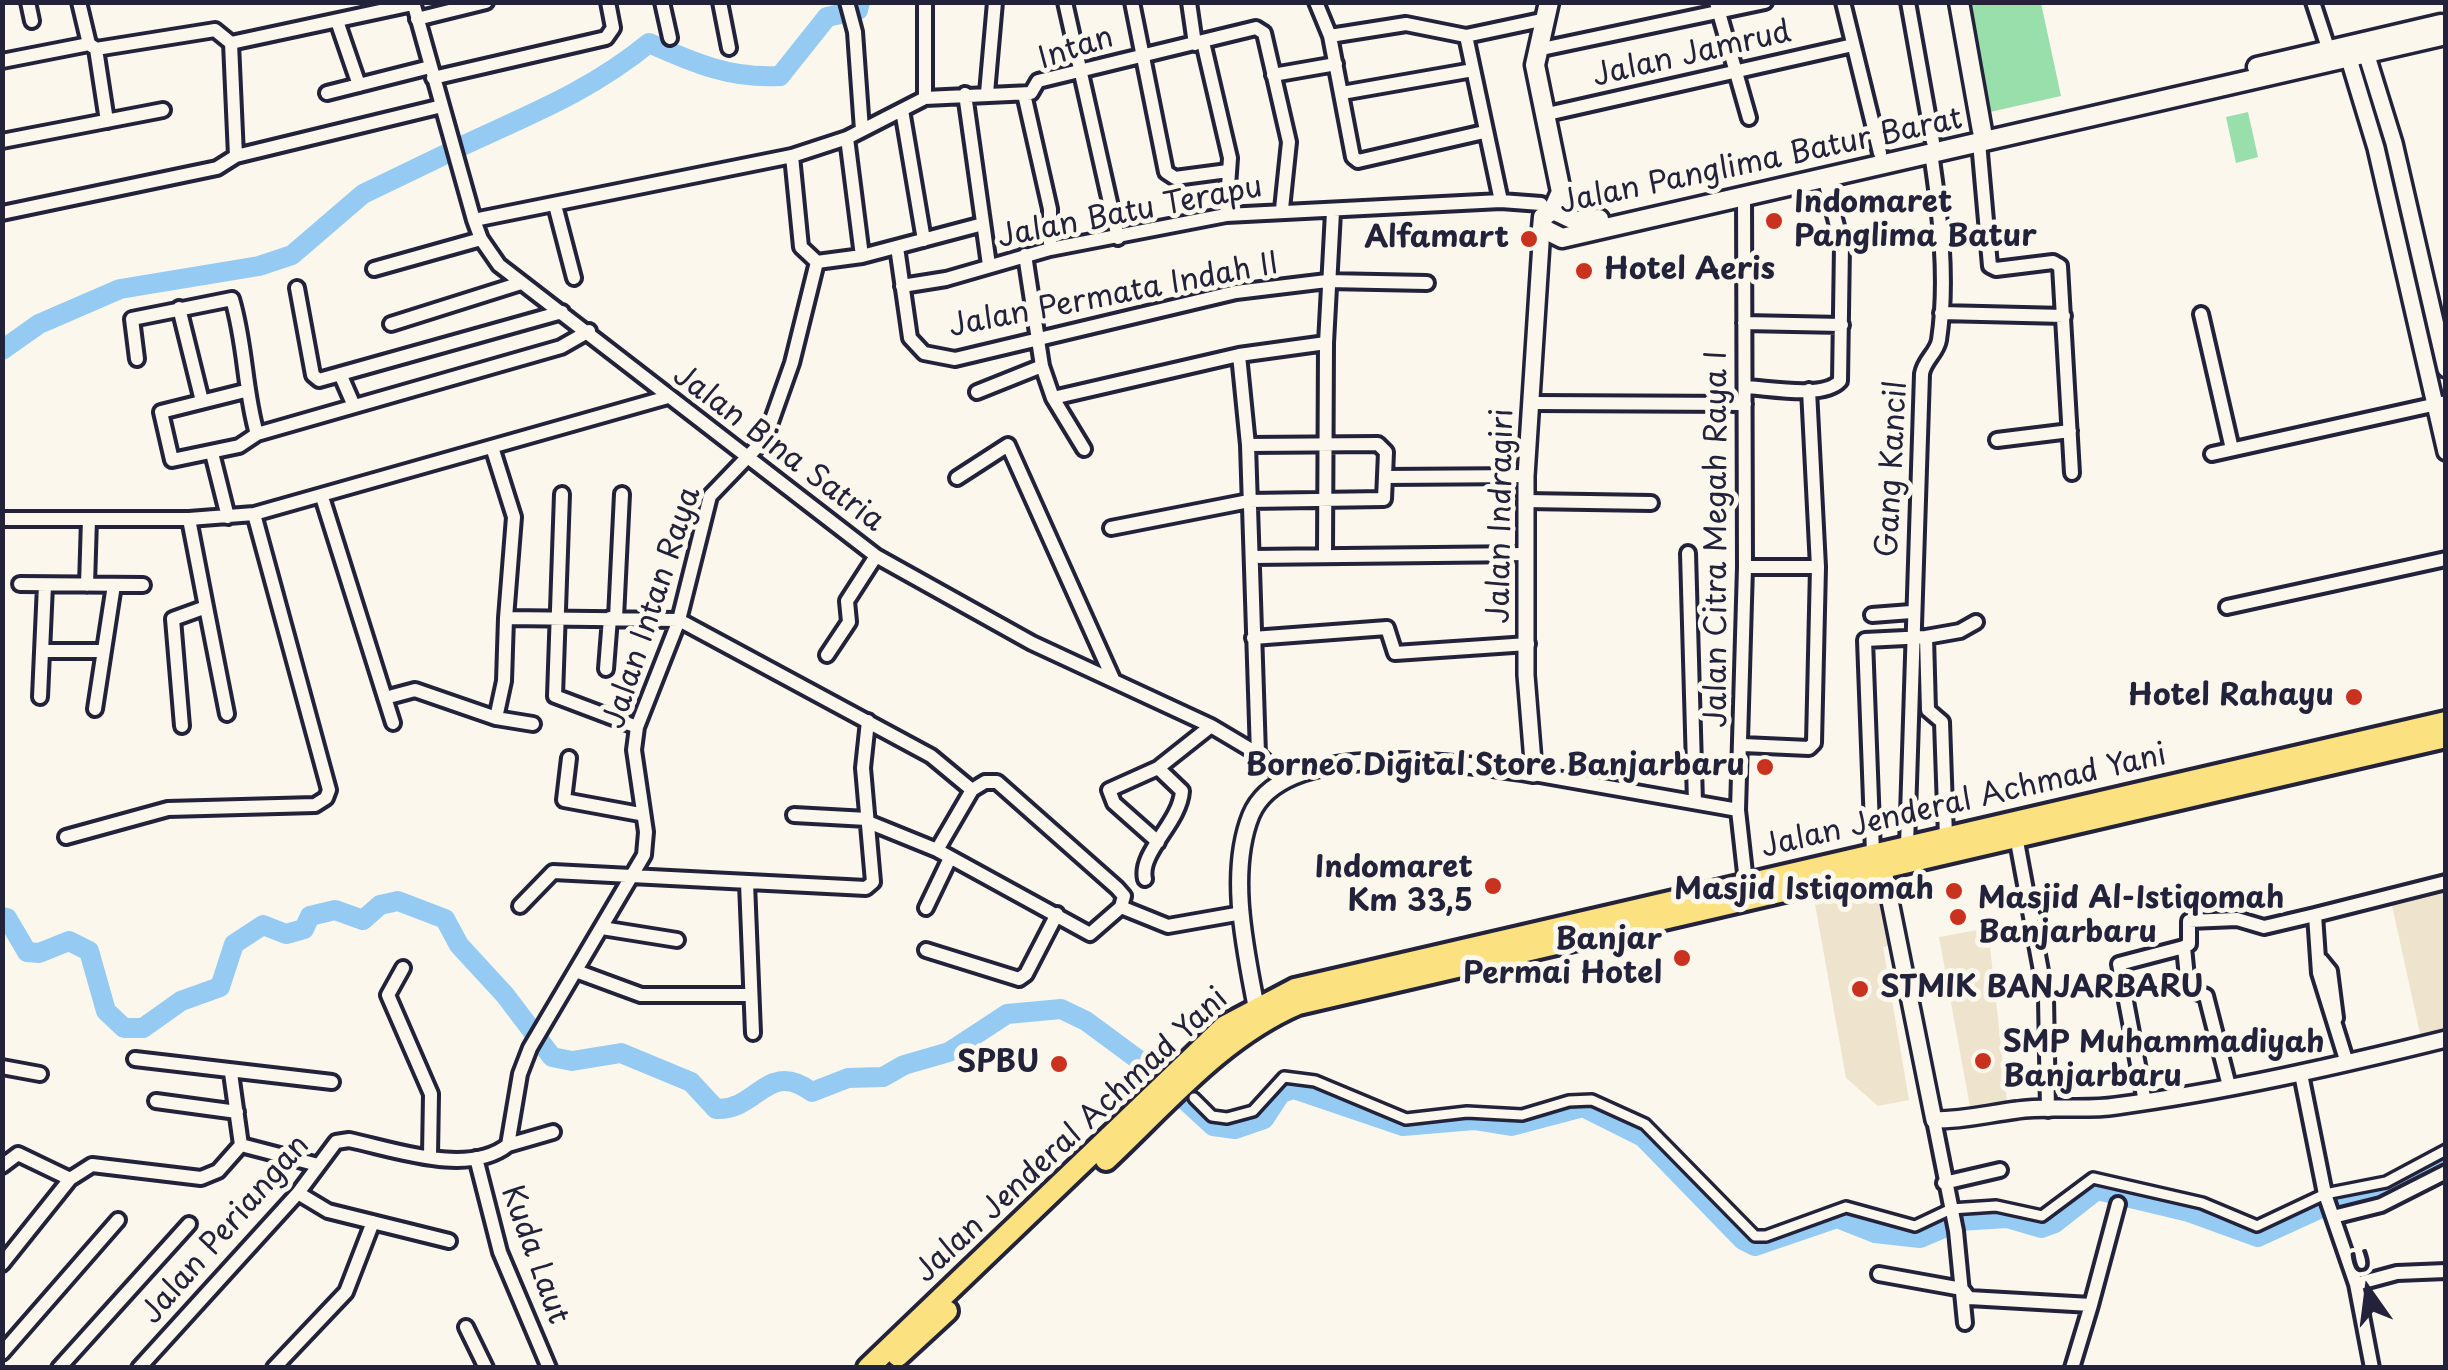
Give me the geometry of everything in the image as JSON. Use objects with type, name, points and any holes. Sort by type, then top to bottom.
[{"type":"highway","name":"Jalan Jenderal Achmad Yani","points":[[1189,1082],[1226,1026],[1256,1006],[1335,978],[1487,950],[1878,860],[1906,846],[1946,837],[2154,797],[2446,722]]},
{"type":"highway","name":"Jalan Jenderal Achmad Yani","points":[[2262,772],[2446,738]]},
{"type":"highway","name":"Jalan Jenderal Achmad Yani","points":[[1595,925],[1746,882],[2016,836],[2154,797]]},
{"type":"highway","name":"Jalan Jenderal Achmad Yani","points":[[868,1368],[1165,1095],[1189,1082],[1231,1042],[1265,1018],[1298,1004],[1487,950]]},
{"type":"highway","name":"Jalan Jenderal Achmad Yani","points":[[885,1368],[1165,1095]]},
{"type":"main road","points":[[1958,2],[1980,136]]},
{"type":"main road","points":[[1547,217],[1561,192],[1542,115],[1535,65],[1548,11]]},
{"type":"main road","name":"Jalan Panglima Batur Barat","points":[[1547,217],[1562,238],[2446,23]]},
{"type":"main road","name":"Jalan Panglima Batur Barat","points":[[2154,97],[2358,58],[2446,35]]},
{"type":"main road","name":"Jalan Panglima Batur Barat","points":[[1547,217],[1583,222],[1880,153],[1932,147]]},
{"type":"street","points":[[28,2],[32,21]]},
{"type":"street","points":[[80,2],[108,121]]},
{"type":"street","points":[[417,19],[486,2]]},
{"type":"street","points":[[327,93],[606,38],[613,28],[608,2]]},
{"type":"street","points":[[662,2],[670,38]]},
{"type":"street","points":[[720,2],[730,48]]},
{"type":"street","points":[[847,2],[854,22],[862,130]]},
{"type":"street","points":[[924,2],[925,98]]},
{"type":"street","points":[[987,93],[996,2]]},
{"type":"street","points":[[1065,2],[1118,238]]},
{"type":"street","points":[[1132,2],[1170,177],[1228,171]]},
{"type":"street","points":[[1189,2],[1230,158],[1226,214]]},
{"type":"street","points":[[1316,2],[1330,36],[1358,161],[1484,132]]},
{"type":"street","points":[[1538,50],[1717,8],[1765,2]]},
{"type":"street","points":[[1844,2],[1880,153]]},
{"type":"street","name":"Gang Kancil","points":[[1906,846],[1910,637],[1922,374],[1939,343],[1941,313],[1941,218],[1908,2]]},
{"type":"street","points":[[2313,2],[2328,51]]},
{"type":"street","points":[[2,61],[208,30],[231,43],[413,3]]},
{"type":"street","name":"Jalan Bina Satria","points":[[413,3],[481,240],[489,254],[521,284],[589,331],[744,458],[876,556],[1032,643],[1211,726],[1258,754],[1285,780]]},
{"type":"street","points":[[1717,8],[1732,71],[1749,118]]},
{"type":"street","points":[[1330,36],[1406,24],[1466,36],[1548,11]]},
{"type":"street","points":[[337,21],[359,85]]},
{"type":"street","name":"Intan","points":[[474,220],[792,156],[847,138],[925,98],[1024,94],[1031,92],[1038,82],[1079,69],[1262,30],[1290,155],[1282,208]]},
{"type":"street","points":[[1466,36],[1500,201]]},
{"type":"street","points":[[231,43],[236,156]]},
{"type":"street","name":"Jalan Jamrud","points":[[1542,115],[1853,45]]},
{"type":"street","points":[[2358,58],[2394,143],[2446,369]]},
{"type":"street","points":[[2358,58],[2376,148],[2441,404],[2446,452]]},
{"type":"street","points":[[1273,75],[1336,64]]},
{"type":"street","points":[[1342,93],[1473,70]]},
{"type":"street","points":[[965,94],[990,265]]},
{"type":"street","points":[[1024,94],[1050,209],[1050,249]]},
{"type":"street","points":[[2,213],[218,168],[236,156],[442,106]]},
{"type":"street","points":[[2,141],[163,110]]},
{"type":"street","points":[[902,110],[924,240]]},
{"type":"street","points":[[1980,136],[1990,266],[2058,264],[2072,473]]},
{"type":"street","points":[[847,138],[862,256]]},
{"type":"street","points":[[2376,148],[2394,143]]},
{"type":"street","points":[[792,156],[801,247],[818,262],[862,256],[983,224]]},
{"type":"street","points":[[1745,387],[1809,390],[1839,384],[1842,244],[1824,176]]},
{"type":"street","name":"Jalan Citra Megah Raya I","points":[[1744,194],[1745,567],[1738,810],[1746,882]]},
{"type":"street","name":"Jalan Batu Terapu","points":[[902,286],[1050,249],[1226,214],[1282,208],[1333,212],[1500,201],[1541,204],[1547,217]]},
{"type":"street","points":[[554,205],[574,278]]},
{"type":"street","points":[[1326,555],[1326,343],[1333,212]]},
{"type":"street","name":"Jalan Indragiri","points":[[1534,774],[1526,675],[1526,476],[1547,217]]},
{"type":"street","points":[[1542,258],[1562,238]]},
{"type":"street","points":[[374,269],[481,240]]},
{"type":"street","points":[[897,247],[902,286]]},
{"type":"street","points":[[1025,255],[1042,366],[1053,398],[1084,449]]},
{"type":"street","name":"Jalan Intan Raya","points":[[508,1144],[520,1074],[530,1048],[633,876],[646,846],[634,750],[638,727],[679,620],[710,496],[761,443],[770,425],[792,363],[818,262]]},
{"type":"street","name":"Jalan Permata Indah II","points":[[902,286],[910,338],[924,353],[955,358],[1172,304],[1328,281],[1428,283]]},
{"type":"street","points":[[392,324],[521,284]]},
{"type":"street","points":[[296,288],[314,378],[341,376],[562,312]]},
{"type":"street","points":[[137,360],[130,320],[232,299],[250,378],[245,391],[257,434]]},
{"type":"street","points":[[179,308],[202,401]]},
{"type":"street","points":[[1941,313],[2064,316]]},
{"type":"street","points":[[2200,314],[2232,449]]},
{"type":"street","points":[[1744,323],[1842,325]]},
{"type":"street","points":[[245,391],[164,411],[160,417],[172,460],[247,443],[257,434],[561,346],[589,331]]},
{"type":"street","points":[[1053,398],[1239,354],[1326,343]]},
{"type":"street","points":[[1239,354],[1248,446],[1258,754]]},
{"type":"street","points":[[976,392],[1042,366]]},
{"type":"street","points":[[341,376],[354,406]]},
{"type":"street","points":[[1742,745],[1809,748],[1814,743],[1818,567],[1809,390]]},
{"type":"street","points":[[2,519],[189,519],[254,514],[322,498],[668,397]]},
{"type":"street","points":[[1531,403],[1744,404]]},
{"type":"street","points":[[2212,454],[2441,404]]},
{"type":"street","points":[[1998,440],[2070,431]]},
{"type":"street","points":[[1111,528],[1249,501],[1384,499],[1386,452],[1378,444],[1248,446]]},
{"type":"street","points":[[957,478],[1008,446],[1113,678]]},
{"type":"street","points":[[492,447],[514,518],[504,681],[496,718]]},
{"type":"street","points":[[212,453],[228,517]]},
{"type":"street","points":[[1385,477],[1526,476]]},
{"type":"street","points":[[562,494],[556,698],[638,727]]},
{"type":"street","points":[[606,668],[622,494]]},
{"type":"street","points":[[322,498],[393,723]]},
{"type":"street","points":[[1526,501],[1651,503]]},
{"type":"street","points":[[66,837],[168,808],[316,805],[326,798],[329,790],[254,514]]},
{"type":"street","points":[[87,585],[89,519]]},
{"type":"street","points":[[189,519],[227,714]]},
{"type":"street","points":[[1252,557],[1527,554]]},
{"type":"street","points":[[1688,554],[1696,802]]},
{"type":"street","points":[[826,656],[849,622],[847,601],[876,556]]},
{"type":"street","points":[[2226,607],[2446,560]]},
{"type":"street","points":[[1745,567],[1818,567]]},
{"type":"street","points":[[20,584],[142,585]]},
{"type":"street","points":[[40,697],[45,584]]},
{"type":"street","points":[[95,709],[114,585]]},
{"type":"street","points":[[182,726],[173,619],[206,607]]},
{"type":"street","points":[[1872,615],[1911,612]]},
{"type":"street","points":[[506,618],[679,620],[687,628],[931,756],[972,790]]},
{"type":"street","points":[[1965,1323],[1956,1230],[1878,860],[1864,640],[1960,631],[1976,622]]},
{"type":"street","points":[[1254,638],[1387,628],[1395,652],[1528,644]]},
{"type":"street","points":[[1926,636],[1928,710],[1942,722],[1946,837]]},
{"type":"street","points":[[42,651],[104,651]]},
{"type":"street","points":[[386,698],[415,690],[496,718],[533,724]]},
{"type":"street","points":[[520,906],[549,873],[866,888],[873,882],[864,768],[868,721]]},
{"type":"street","points":[[1158,842],[1108,795],[1113,785],[1158,768],[1211,726]]},
{"type":"street","points":[[569,758],[564,800],[640,814]]},
{"type":"street","points":[[1256,1006],[1242,913],[1243,853],[1251,815],[1285,780],[1362,760],[1534,774],[1738,810]]},
{"type":"street","points":[[1145,880],[1144,865],[1178,814],[1182,798],[1182,791],[1158,768]]},
{"type":"street","points":[[794,815],[867,820],[937,850],[1092,934],[1121,907],[1124,896],[1117,888],[997,782],[986,782],[972,790],[937,850]]},
{"type":"street","points":[[2016,836],[2046,998],[2048,1110]]},
{"type":"street","points":[[926,908],[950,858]]},
{"type":"street","points":[[2145,1102],[2119,964],[2189,944],[2189,921],[2237,920],[2264,927],[2446,882]]},
{"type":"street","points":[[748,883],[753,1033]]},
{"type":"street","points":[[1121,907],[1168,926],[1242,913]]},
{"type":"street","points":[[926,950],[1020,979],[1057,914]]},
{"type":"street","points":[[2314,915],[2321,960],[2319,973],[2347,1064]]},
{"type":"street","points":[[602,928],[677,940]]},
{"type":"street","points":[[2184,947],[2189,991],[2206,996],[2230,1086]]},
{"type":"street","points":[[403,968],[388,995],[431,1094],[430,1156]]},
{"type":"street","points":[[576,971],[641,995],[751,995]]},
{"type":"street","points":[[1934,1120],[1974,1121],[2019,1110],[2079,1111],[2145,1102],[2301,1074],[2446,1040]]},
{"type":"street","points":[[135,1059],[332,1082]]},
{"type":"street","points":[[2,1067],[40,1074]]},
{"type":"street","points":[[232,1073],[242,1145]]},
{"type":"street","points":[[2301,1074],[2325,1195],[2356,1284],[2372,1368]]},
{"type":"street","points":[[1189,1082],[1212,1116],[1253,1112],[1267,1100],[1277,1082],[1290,1077],[1332,1087],[1406,1119],[1467,1112],[1522,1115],[1568,1101],[1592,1100],[1645,1124],[1755,1236],[1766,1236],[1846,1208],[1915,1226],[1951,1211],[1996,1206],[2042,1216],[2093,1178],[2202,1202],[2258,1226],[2325,1195],[2386,1182],[2446,1150]]},
{"type":"street","points":[[156,1101],[236,1112]]},
{"type":"street","points":[[476,1158],[508,1144],[553,1132]]},
{"type":"street","name":"Jalan Periangan","points":[[138,1368],[298,1193],[333,1144],[344,1139],[430,1156],[476,1158]]},
{"type":"street","points":[[242,1145],[318,1166]]},
{"type":"street","points":[[2,1264],[70,1179],[92,1165],[201,1178],[218,1170],[242,1145]]},
{"type":"street","points":[[2,1166],[14,1155],[27,1156],[70,1179]]},
{"type":"street","name":"Kuda Laut","points":[[476,1158],[500,1252],[549,1368]]},
{"type":"street","points":[[1944,1182],[2000,1170]]},
{"type":"street","points":[[2332,1215],[2381,1204],[2446,1172]]},
{"type":"street","points":[[298,1193],[328,1210],[449,1241]]},
{"type":"street","points":[[2072,1368],[2118,1204]]},
{"type":"street","points":[[2,1353],[118,1220]]},
{"type":"street","points":[[274,1368],[346,1292],[373,1222]]},
{"type":"street","points":[[59,1368],[188,1224]]},
{"type":"street","points":[[2356,1284],[2397,1274],[2446,1271]]},
{"type":"street","points":[[1879,1274],[1962,1290],[1968,1298],[2091,1305]]},
{"type":"street","points":[[466,1327],[486,1368]]},
{"type":"shaded area","name":"STMIK BANJARBARU","points":[[1889,876],[1901,944],[1883,947],[1909,1100],[1878,1106],[1846,1078],[1813,893]]},
{"type":"shaded area","points":[[2445,888],[2445,1032],[2421,1038],[2391,901]]},
{"type":"shaded area","name":"SMP Muhammadiyah Banjarbaru","points":[[1988,928],[2008,1110],[1972,1118],[1939,937]]},
{"type":"green space","points":[[1970,3],[2041,3],[2061,96],[1990,112]]},
{"type":"green space","points":[[2248,112],[2258,157],[2236,163],[2226,117]]},
{"type":"waterway","points":[[462,146],[581,89],[649,43],[729,72],[780,76],[827,17],[858,10],[860,2]]},
{"type":"waterway","points":[[2,350],[39,324],[120,289],[259,266],[292,255],[363,194],[446,154]]},
{"type":"waterway","points":[[2,917],[7,918],[27,952],[39,953],[69,941],[89,951],[106,1011],[124,1028],[143,1028],[181,1001],[220,987],[234,944],[263,925],[286,934],[304,929],[310,916],[335,910],[363,920],[380,905],[398,901],[445,919],[459,945],[505,995],[552,1057],[572,1061],[621,1053],[691,1082],[716,1109],[742,1103],[773,1083],[797,1083],[812,1092],[848,1078],[883,1077],[904,1065],[949,1052],[1007,1014],[1061,1009],[1086,1021],[1151,1069],[1213,1126],[1235,1129],[1264,1119],[1281,1093],[1294,1089],[1403,1126],[1474,1120],[1511,1126],[1583,1107],[1643,1137],[1743,1240],[1755,1246],[1837,1218],[1875,1233],[1920,1238],[1960,1221],[2007,1218],[2041,1228],[2055,1223],[2097,1190],[2189,1212],[2258,1237],[2328,1205],[2388,1189],[2446,1159]]},
{"type":"place","name":"Indomaret Panglima Batur","points":[[1774,221]]},
{"type":"place","name":"Alfamart","points":[[1529,239]]},
{"type":"place","name":"Hotel Aeris","points":[[1584,271]]},
{"type":"place","name":"Hotel Rahayu","points":[[2354,697]]},
{"type":"place","name":"Borneo Digital Store Banjarbaru","points":[[1765,767]]},
{"type":"place","name":"Indomaret Km 33,5","points":[[1493,886]]},
{"type":"place","name":"Masjid Istiqomah","points":[[1954,891]]},
{"type":"place","name":"Masjid Al-Istiqomah Banjarbaru","points":[[1958,917]]},
{"type":"place","name":"Banjar Permai Hotel","points":[[1682,958]]},
{"type":"place","name":"STMIK BANJARBARU","points":[[1860,989]]},
{"type":"place","name":"SMP Muhammadiyah Banjarbaru","points":[[1983,1061]]},
{"type":"place","name":"SPBU","points":[[1059,1064]]}]
